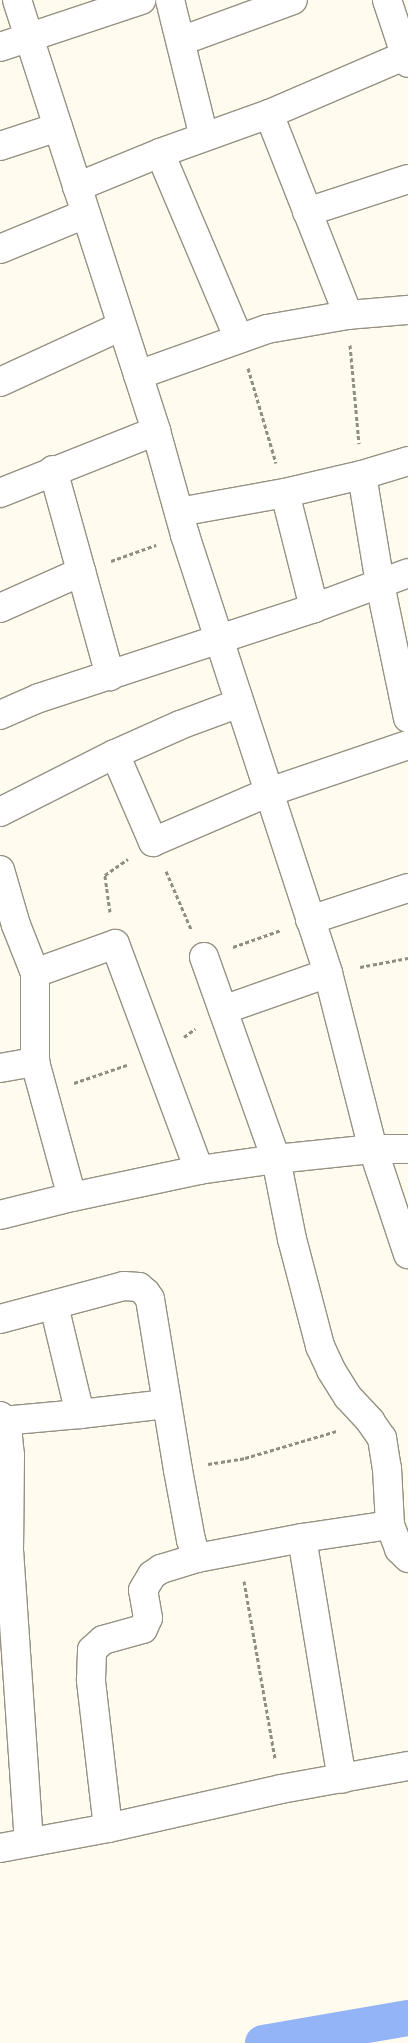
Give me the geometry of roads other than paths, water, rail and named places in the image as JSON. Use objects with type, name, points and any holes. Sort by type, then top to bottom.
[{"type":"street","points":[[16,0],[156,431],[182,524],[220,638],[239,703],[328,973],[373,1149],[408,1254]]},
{"type":"street","points":[[0,47],[141,0]]},
{"type":"street","points":[[170,0],[204,137]]},
{"type":"street","points":[[180,41],[293,0]]},
{"type":"street","points":[[77,188],[160,153],[269,114],[407,57],[387,0]]},
{"type":"street","points":[[269,114],[348,315]]},
{"type":"street","points":[[0,146],[58,128]]},
{"type":"street","points":[[160,153],[239,339]]},
{"type":"street","points":[[307,212],[408,179]]},
{"type":"street","points":[[0,249],[86,214]]},
{"type":"street","points":[[138,375],[267,328],[348,315],[408,310]]},
{"type":"street","points":[[0,382],[122,326]]},
{"type":"street","points":[[0,493],[53,470],[156,431]]},
{"type":"street","points":[[182,524],[285,493],[362,475],[408,460]]},
{"type":"street","points":[[53,470],[110,676]]},
{"type":"street","points":[[362,475],[380,584],[408,718]]},
{"type":"street","points":[[285,493],[314,608]]},
{"type":"street","points":[[0,608],[81,572]]},
{"type":"street","points":[[0,715],[39,698],[314,608],[408,573]]},
{"type":"street","points":[[0,812],[115,754],[180,725],[239,703]]},
{"type":"street","points":[[115,754],[153,842],[269,792],[408,745]]},
{"type":"street","points":[[0,870],[16,925],[35,973],[35,1062],[72,1197]]},
{"type":"street","points":[[310,920],[408,888]]},
{"type":"street","points":[[35,973],[115,944],[199,1170]]},
{"type":"street","points":[[204,957],[276,1159],[292,1239],[320,1346],[331,1370],[348,1397],[370,1421],[382,1438],[387,1468],[390,1525],[399,1549],[408,1558]]},
{"type":"street","points":[[223,1010],[328,973]]},
{"type":"street","points":[[0,1068],[35,1062]]},
{"type":"street","points":[[0,1215],[72,1197],[199,1170],[276,1159],[373,1149],[408,1149]]},
{"type":"street","points":[[0,1320],[124,1286],[139,1287],[146,1293],[150,1299],[166,1404],[191,1540],[198,1558]]},
{"type":"street","points":[[54,1306],[80,1414]]},
{"type":"street","points":[[29,1842],[9,1550],[10,1455],[8,1437],[1,1419],[80,1414],[166,1404]]},
{"type":"street","points":[[108,1828],[91,1680],[92,1650],[103,1640],[143,1629],[148,1618],[143,1590],[152,1575],[161,1569],[198,1558],[302,1538],[390,1525]]},
{"type":"street","points":[[302,1538],[342,1779]]},
{"type":"street","points":[[0,1848],[108,1828],[281,1789],[408,1766]]},
{"type":"waterway","points":[[263,2043],[408,2018]]}]
